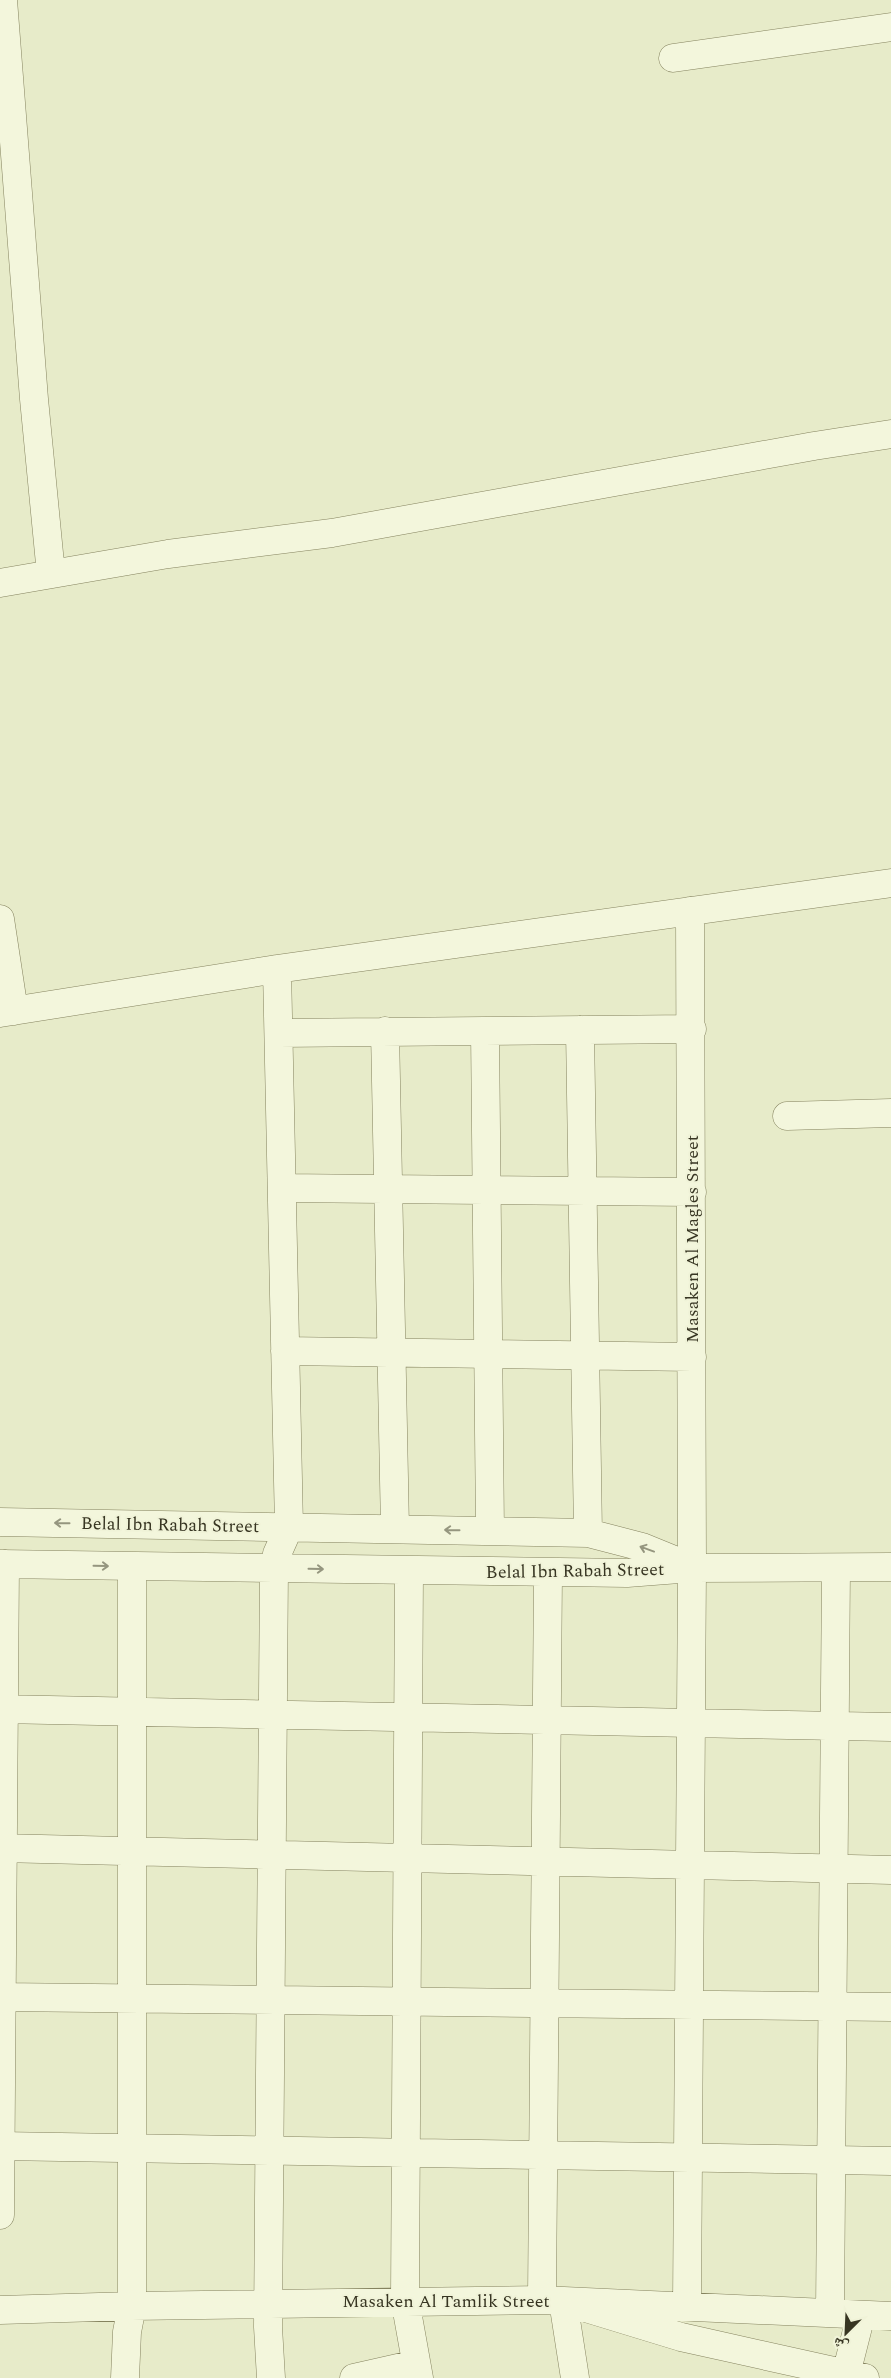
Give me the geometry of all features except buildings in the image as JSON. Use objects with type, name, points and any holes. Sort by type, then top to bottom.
[{"type":"street","points":[[3,0],[34,400],[51,574]]},
{"type":"street","points":[[674,58],[891,27]]},
{"type":"street","points":[[0,583],[168,554],[332,533],[814,446],[891,434]]},
{"type":"street","points":[[0,919],[7,1012],[277,969],[891,883]]},
{"type":"street","name":"Masaken Al Magles Street","points":[[687,2306],[692,1568],[692,1029],[690,911]]},
{"type":"street","points":[[271,2378],[268,2351],[270,2304],[274,1568],[277,1554],[289,1527],[277,969]]},
{"type":"street","points":[[279,1033],[692,1029]]},
{"type":"street","points":[[580,1030],[588,1533]]},
{"type":"street","points":[[385,1031],[395,1529]]},
{"type":"street","points":[[485,1031],[490,1531]]},
{"type":"street","points":[[787,1116],[891,1113]]},
{"type":"street","points":[[282,1188],[692,1192]]},
{"type":"street","points":[[285,1351],[692,1357]]},
{"type":"street","name":"Belal Ibn Rabah Street","points":[[0,1522],[588,1533],[642,1546],[692,1568]]},
{"type":"street","points":[[0,2215],[3,1564]]},
{"type":"street","name":"Belal Ibn Rabah Street","points":[[3,1564],[627,1574],[692,1568]]},
{"type":"street","points":[[125,2378],[127,2332],[132,2306],[132,1566]]},
{"type":"street","points":[[692,1568],[891,1567]]},
{"type":"street","points":[[830,2313],[836,1568]]},
{"type":"street","points":[[354,2378],[417,2371],[405,2300],[408,1571]]},
{"type":"street","points":[[548,1573],[543,2155],[552,2300],[575,2378]]},
{"type":"street","points":[[2,1709],[891,1727]]},
{"type":"street","points":[[2,1848],[891,1870]]},
{"type":"street","points":[[1,1997],[891,2007]]},
{"type":"street","points":[[0,2146],[891,2161]]},
{"type":"street","name":"Masaken Al Tamlik Street","points":[[0,2310],[405,2300],[552,2300],[891,2316]]},
{"type":"street","points":[[552,2300],[681,2337],[852,2377],[861,2315]]}]
